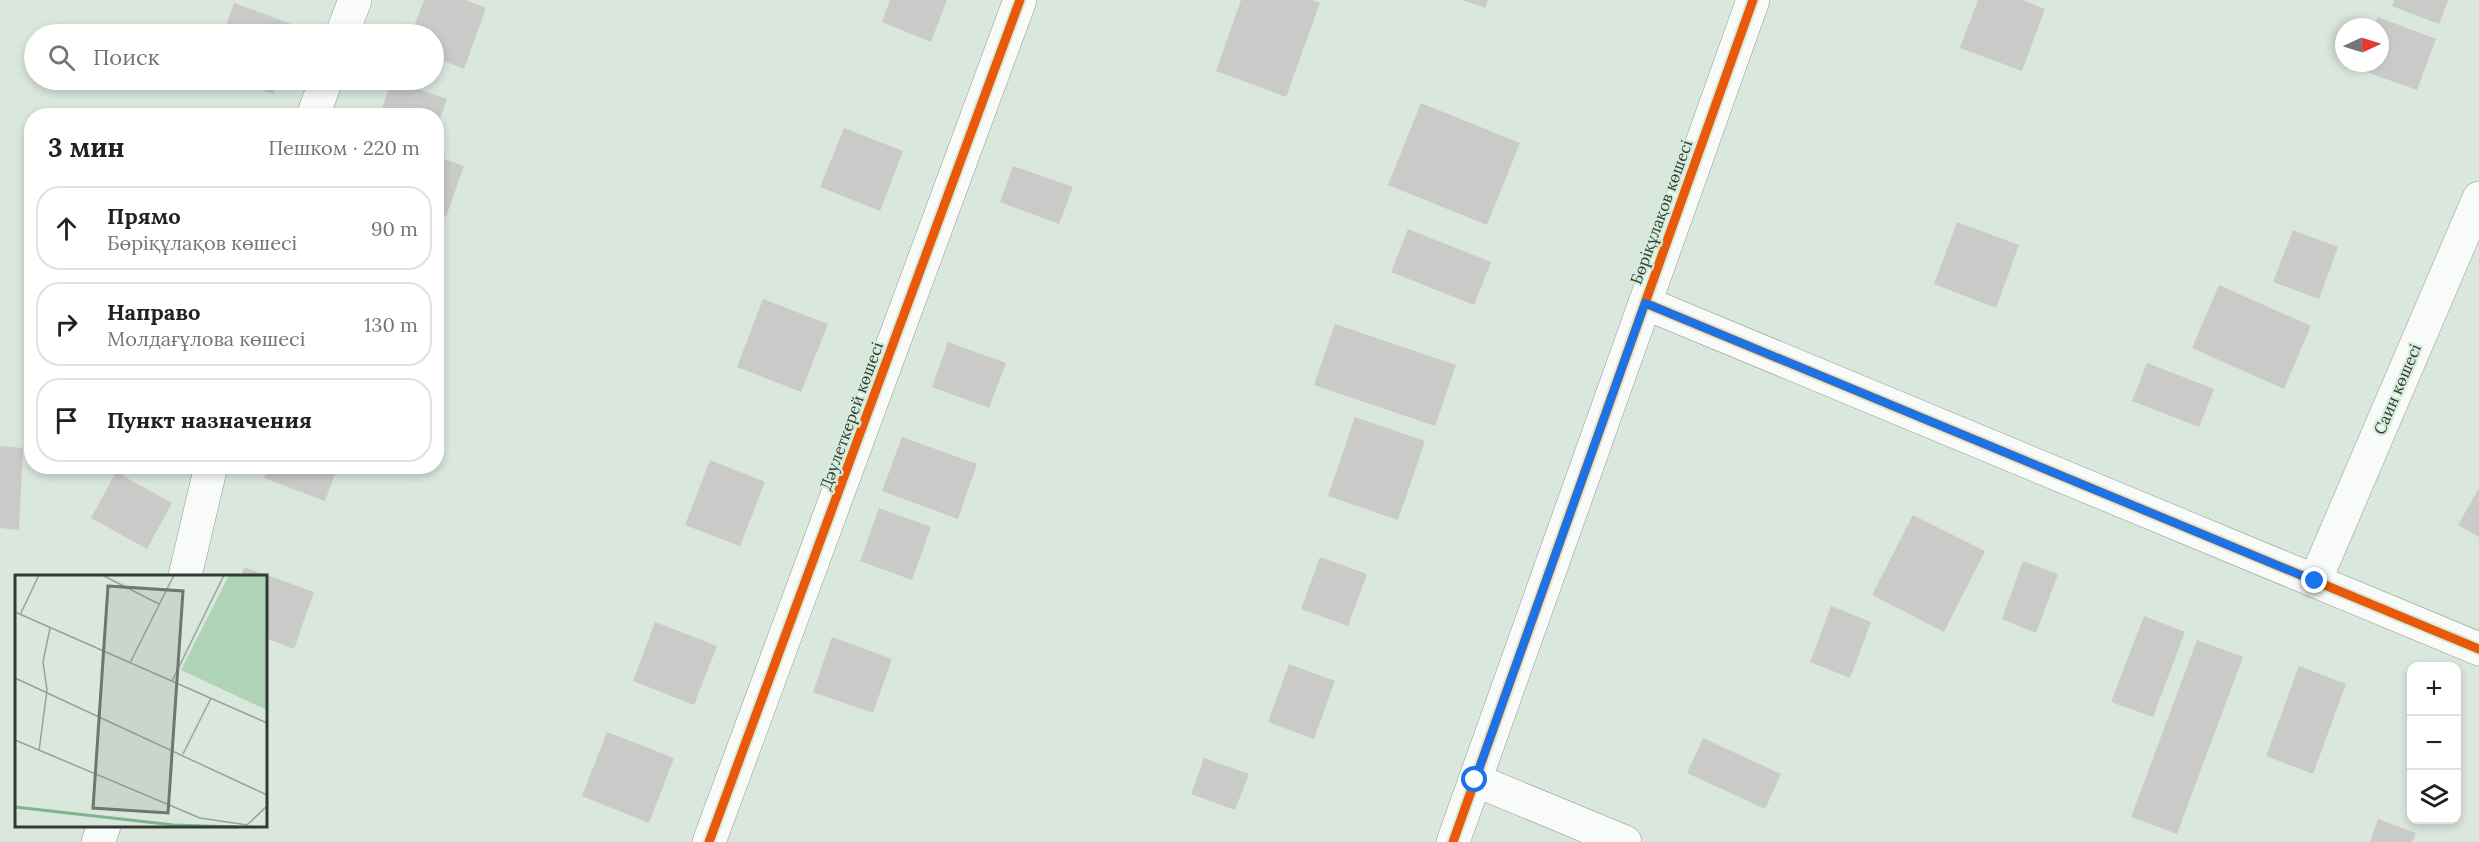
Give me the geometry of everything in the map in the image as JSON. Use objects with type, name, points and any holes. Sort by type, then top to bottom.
[{"type":"street","points":[[346,24],[355,0]]},
{"type":"street","name":"Дәулеткерей көшесі","points":[[709,842],[1020,0]]},
{"type":"street","name":"Бөріқұлақов көшесі","points":[[1453,842],[1753,0]]},
{"type":"street","points":[[316,108],[322,90]]},
{"type":"street","name":"Саин көшесі","points":[[2315,581],[2479,198]]},
{"type":"street","points":[[1645,303],[2479,649]]},
{"type":"street","points":[[185,575],[209,474]]},
{"type":"street","points":[[1475,780],[1625,842]]},
{"type":"street","points":[[98,842],[103,827]]},
{"type":"building","points":[[424,0],[465,0],[486,8],[464,69],[444,61],[444,24],[415,24]]},
{"type":"building","points":[[890,0],[947,0],[931,42],[882,22]]},
{"type":"building","points":[[1241,0],[1312,0],[1320,3],[1286,97],[1216,71]]},
{"type":"building","points":[[1463,0],[1488,0],[1485,8]]},
{"type":"building","points":[[1978,0],[2022,0],[2045,9],[2022,71],[1960,48]]},
{"type":"building","points":[[2394,0],[2448,0],[2439,24],[2392,6]]},
{"type":"building","points":[[234,3],[292,24],[227,24]]},
{"type":"building","points":[[2389,21],[2436,39],[2417,90],[2366,72],[2389,72]]},
{"type":"building","points":[[261,90],[274,90],[273,94]]},
{"type":"building","points":[[388,90],[421,90],[447,99],[444,108],[382,108]]},
{"type":"building","points":[[1421,103],[1520,143],[1487,225],[1388,185]]},
{"type":"building","points":[[844,128],[903,151],[880,211],[820,187]]},
{"type":"building","points":[[444,159],[464,166],[446,217],[444,216]]},
{"type":"building","points":[[1013,166],[1073,187],[1059,224],[1000,202]]},
{"type":"building","points":[[1957,222],[2019,245],[1996,308],[1934,284]]},
{"type":"building","points":[[1408,229],[1491,262],[1474,305],[1391,272]]},
{"type":"building","points":[[2293,230],[2338,247],[2319,299],[2273,282]]},
{"type":"building","points":[[2219,285],[2311,326],[2284,389],[2192,348]]},
{"type":"building","points":[[763,299],[828,324],[801,392],[737,367]]},
{"type":"building","points":[[1335,324],[1456,365],[1435,426],[1314,385]]},
{"type":"building","points":[[948,342],[1006,363],[989,408],[932,387]]},
{"type":"building","points":[[2147,363],[2214,389],[2199,427],[2132,401]]},
{"type":"building","points":[[1355,417],[1425,441],[1398,520],[1328,496]]},
{"type":"building","points":[[902,437],[977,464],[958,519],[882,491]]},
{"type":"building","points":[[0,446],[23,448],[19,530],[0,528]]},
{"type":"building","points":[[710,460],[765,482],[740,546],[685,525]]},
{"type":"building","points":[[115,474],[120,474],[172,503],[147,549],[91,518]]},
{"type":"building","points":[[266,474],[335,474],[325,501],[264,478]]},
{"type":"building","points":[[2479,488],[2479,537],[2458,525]]},
{"type":"building","points":[[879,508],[931,527],[912,580],[860,561]]},
{"type":"building","points":[[1913,515],[1985,551],[1944,632],[1872,595]]},
{"type":"building","points":[[1320,557],[1367,574],[1348,626],[1301,609]]},
{"type":"building","points":[[2023,561],[2058,574],[2036,633],[2002,619]]},
{"type":"building","points":[[244,567],[266,575],[241,575]]},
{"type":"building","points":[[267,575],[314,592],[294,649],[267,638]]},
{"type":"building","points":[[1831,606],[1871,622],[1850,678],[1810,662]]},
{"type":"building","points":[[2144,616],[2185,632],[2153,717],[2111,702]]},
{"type":"building","points":[[655,622],[717,646],[694,705],[633,681]]},
{"type":"building","points":[[832,637],[892,659],[873,713],[813,692]]},
{"type":"building","points":[[2197,640],[2243,657],[2177,834],[2131,817]]},
{"type":"building","points":[[1289,664],[1335,681],[1314,739],[1268,722]]},
{"type":"building","points":[[2299,666],[2346,684],[2313,774],[2266,756]]},
{"type":"building","points":[[607,732],[674,758],[649,823],[582,796]]},
{"type":"building","points":[[1703,738],[1781,774],[1765,809],[1687,773]]},
{"type":"building","points":[[1204,758],[1249,774],[1235,810],[1191,794]]},
{"type":"building","points":[[2378,819],[2416,833],[2412,842],[2370,842]]},
{"type":"cycle path","points":[[709,842],[1020,0]]},
{"type":"cycle path","points":[[1453,842],[1753,0]]},
{"type":"cycle path","points":[[1645,303],[2479,649]]},
{"type":"route","points":[[1475,780],[1645,303],[2315,581]]}]
